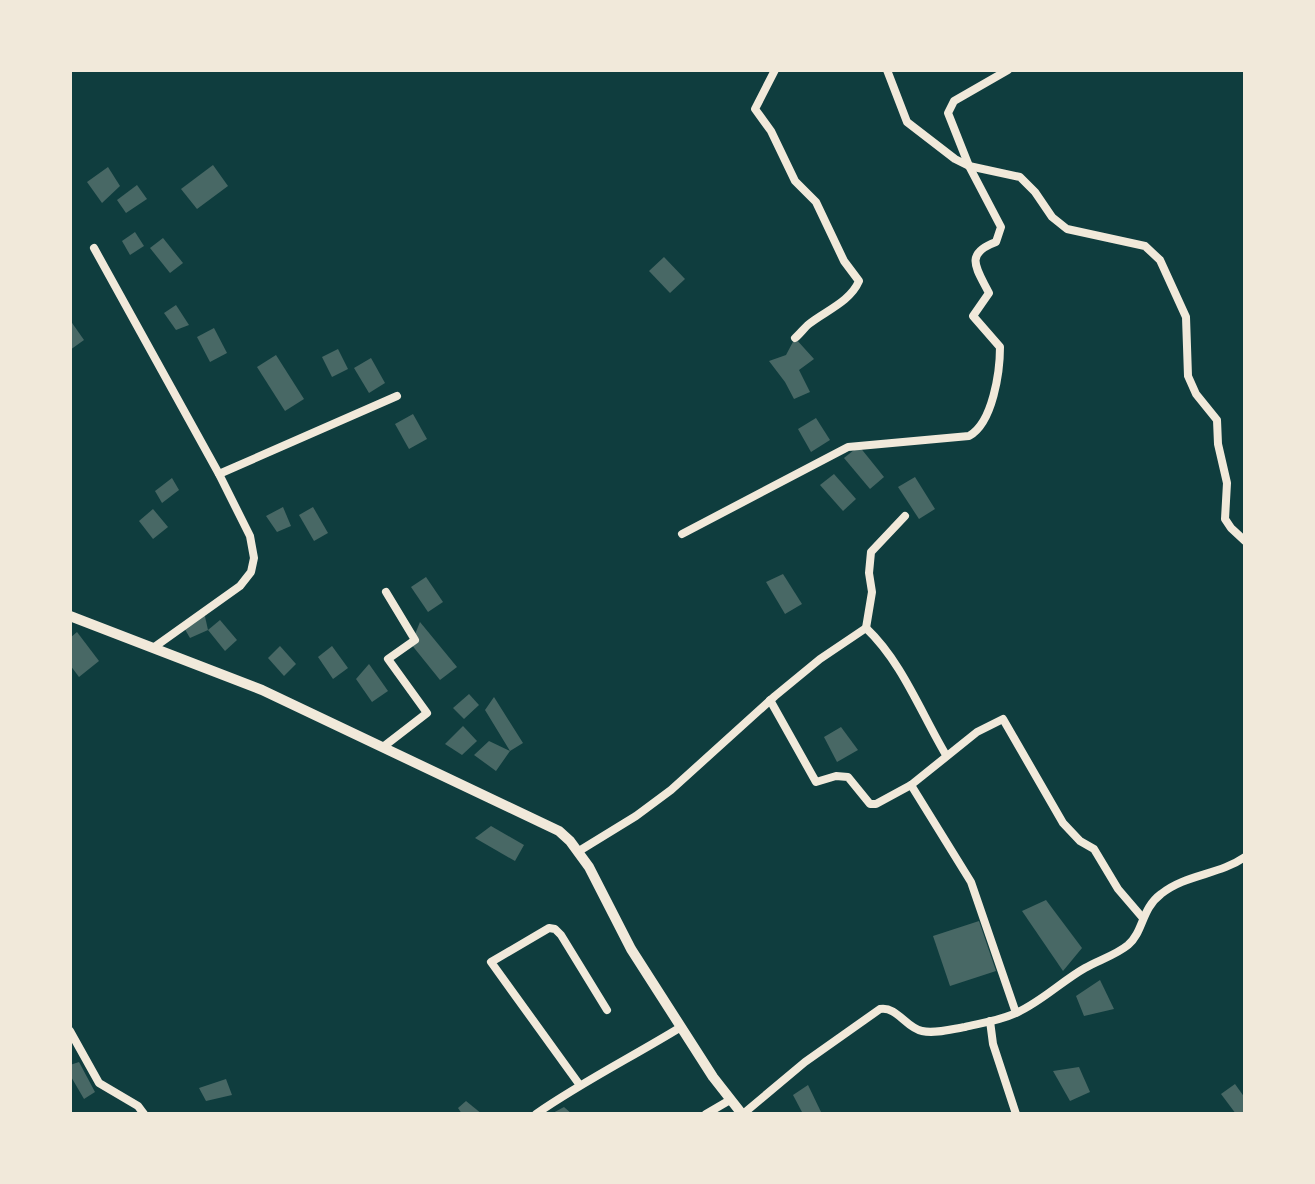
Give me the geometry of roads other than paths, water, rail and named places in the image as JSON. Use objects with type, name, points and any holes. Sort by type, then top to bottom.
[{"type":"street","points":[[775,70],[755,109],[771,131],[795,181],[816,202],[844,261],[859,281],[857,287],[830,312],[809,324],[795,338]]},
{"type":"street","points":[[887,70],[909,126],[955,159],[969,166],[1020,177],[1052,217],[1067,229],[1145,246],[1160,260],[1186,317],[1188,376],[1196,394],[1217,420],[1218,444],[1227,483],[1225,519],[1245,541]]},
{"type":"street","points":[[682,534],[848,447],[975,433],[999,378],[1000,347],[973,316],[989,293],[975,259],[976,253],[996,242],[1001,227],[969,166],[948,113],[954,101],[1008,70]]},
{"type":"street","points":[[94,248],[219,474],[250,536],[254,558],[251,572],[240,586],[153,648]]},
{"type":"street","points":[[219,474],[397,396]]},
{"type":"street","points":[[579,851],[671,790],[770,700],[820,659],[866,628],[872,592],[869,573],[872,550],[905,516]]},
{"type":"street","points":[[383,747],[427,713],[388,659],[415,640],[386,592]]},
{"type":"street","points":[[70,616],[262,690],[559,831],[579,851],[631,949],[742,1114],[805,1062],[880,1009],[887,1008],[915,1029],[931,1032],[1016,1013],[1080,971],[1128,945],[1142,917],[1160,894],[1182,880],[1228,867],[1245,857]]},
{"type":"street","points":[[866,628],[902,674],[946,755]]},
{"type":"street","points":[[770,700],[816,782],[836,776],[848,777],[870,804],[911,785],[987,725],[1001,718],[1005,720],[1063,823],[1099,855],[1118,889],[1142,917]]},
{"type":"street","points":[[911,785],[959,860],[976,894],[1016,1013]]},
{"type":"street","points":[[579,1084],[491,962],[549,928],[555,929],[607,1010]]},
{"type":"street","points":[[990,1021],[993,1044],[1016,1114]]},
{"type":"street","points":[[536,1114],[579,1084],[607,1072],[681,1027]]},
{"type":"street","points":[[70,1031],[101,1085],[138,1106],[144,1114]]},
{"type":"street","points":[[706,1114],[730,1100]]}]
